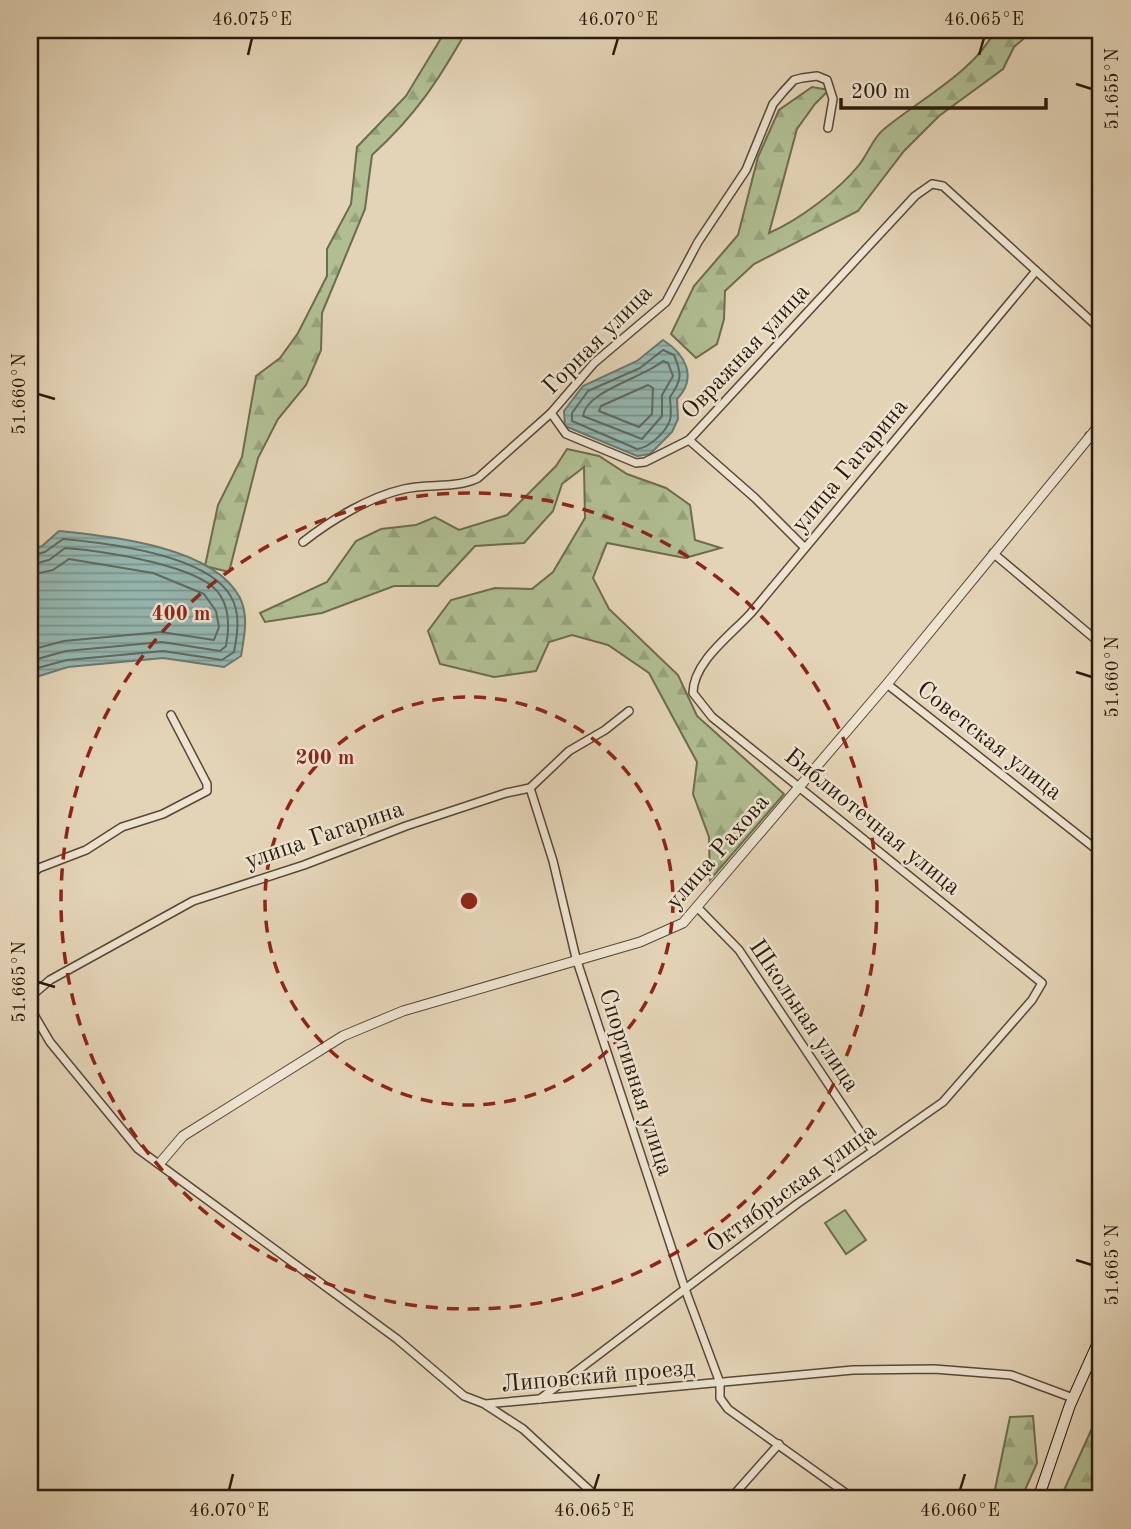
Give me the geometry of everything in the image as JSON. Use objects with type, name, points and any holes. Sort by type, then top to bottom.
[{"type":"main road","points":[[1038,1499],[1073,1398],[1097,1358],[1101,1336]]},
{"type":"street","name":"Горная улица","points":[[303,542],[341,516],[384,495],[404,489],[464,485],[478,478],[551,413],[594,363],[666,302],[698,242],[746,170],[773,104],[794,80],[817,76],[827,80],[832,99],[828,128]]},
{"type":"street","name":"Овражная улица","points":[[804,547],[755,498],[689,440],[915,196],[932,184],[943,186],[1036,271]]},
{"type":"street","points":[[1036,271],[1101,330]]},
{"type":"street","name":"улица Гагарина","points":[[693,683],[702,665],[751,614],[1036,271]]},
{"type":"street","points":[[551,413],[566,434],[636,463],[645,462],[689,440]]},
{"type":"street","name":"улица Рахова","points":[[160,1163],[183,1136],[343,1035],[403,1011],[576,958],[640,942],[683,923],[887,684],[1101,423]]},
{"type":"street","points":[[1089,436],[1101,447]]},
{"type":"street","points":[[993,553],[1101,644]]},
{"type":"street","name":"Библиотечная улица","points":[[693,683],[693,694],[704,709],[1042,983]]},
{"type":"street","name":"Советская улица","points":[[887,684],[1101,853]]},
{"type":"street","name":"улица Гагарина","points":[[30,998],[50,980],[193,901],[455,809],[530,789],[569,751],[629,711]]},
{"type":"street","points":[[30,876],[39,868],[86,850],[122,827],[163,814],[207,791],[171,715]]},
{"type":"street","name":"Спортивная улица","points":[[530,789],[553,861],[576,958],[685,1289],[719,1383],[720,1398],[728,1409],[854,1499]]},
{"type":"street","name":"Школьная улица","points":[[697,907],[738,950],[873,1151]]},
{"type":"street","name":"Октябрьская улица","points":[[540,1399],[685,1289],[943,1102],[959,1087],[1032,1000],[1042,983]]},
{"type":"street","name":"Липовский проезд","points":[[30,1008],[50,1042],[138,1149],[397,1339],[464,1396],[485,1404],[853,1370],[934,1369],[1011,1375],[1073,1398]]},
{"type":"street","points":[[485,1404],[523,1429],[599,1499]]},
{"type":"street","points":[[730,1499],[779,1444]]},
{"type":"green space","points":[[446,30],[467,30],[425,97],[372,155],[365,209],[322,313],[321,350],[306,385],[278,419],[258,458],[229,572],[205,566],[218,505],[242,457],[256,376],[280,358],[298,333],[327,276],[327,249],[351,204],[357,147],[406,96]]},
{"type":"green space","points":[[995,30],[1034,30],[1014,47],[1003,69],[939,116],[904,151],[858,211],[754,264],[725,291],[724,319],[717,344],[696,358],[671,334],[694,286],[738,235],[758,157],[779,110],[812,87],[829,90],[797,129],[769,233],[830,194],[859,165],[879,133],[960,72],[986,45]]},
{"type":"green space","points":[[567,449],[599,456],[627,474],[666,488],[690,505],[695,540],[721,548],[685,558],[607,543],[593,578],[609,609],[678,675],[697,716],[784,794],[710,880],[709,837],[693,794],[697,762],[649,673],[608,645],[572,635],[549,642],[536,671],[494,677],[440,664],[428,631],[451,600],[495,588],[532,589],[553,572],[585,518],[584,467],[562,484],[553,511],[524,543],[475,546],[438,586],[394,586],[322,613],[265,622],[260,613],[327,582],[356,541],[381,529],[416,525],[435,517],[459,530],[507,515],[556,466]]},
{"type":"green space","points":[[845,1210],[866,1240],[846,1254],[825,1223]]},
{"type":"green space","points":[[1033,1416],[1037,1463],[1021,1499],[993,1499],[1010,1417]]},
{"type":"green space","points":[[1093,1426],[1100,1463],[1089,1499],[1060,1499]]},
{"type":"water","points":[[663,340],[683,359],[688,374],[687,382],[677,399],[678,419],[672,432],[650,454],[637,456],[565,426],[564,411],[583,386],[637,361]]},
{"type":"water","points":[[59,531],[106,536],[159,547],[208,567],[227,581],[243,605],[245,627],[241,656],[224,667],[163,658],[68,667],[30,679],[30,550],[42,546]]}]
